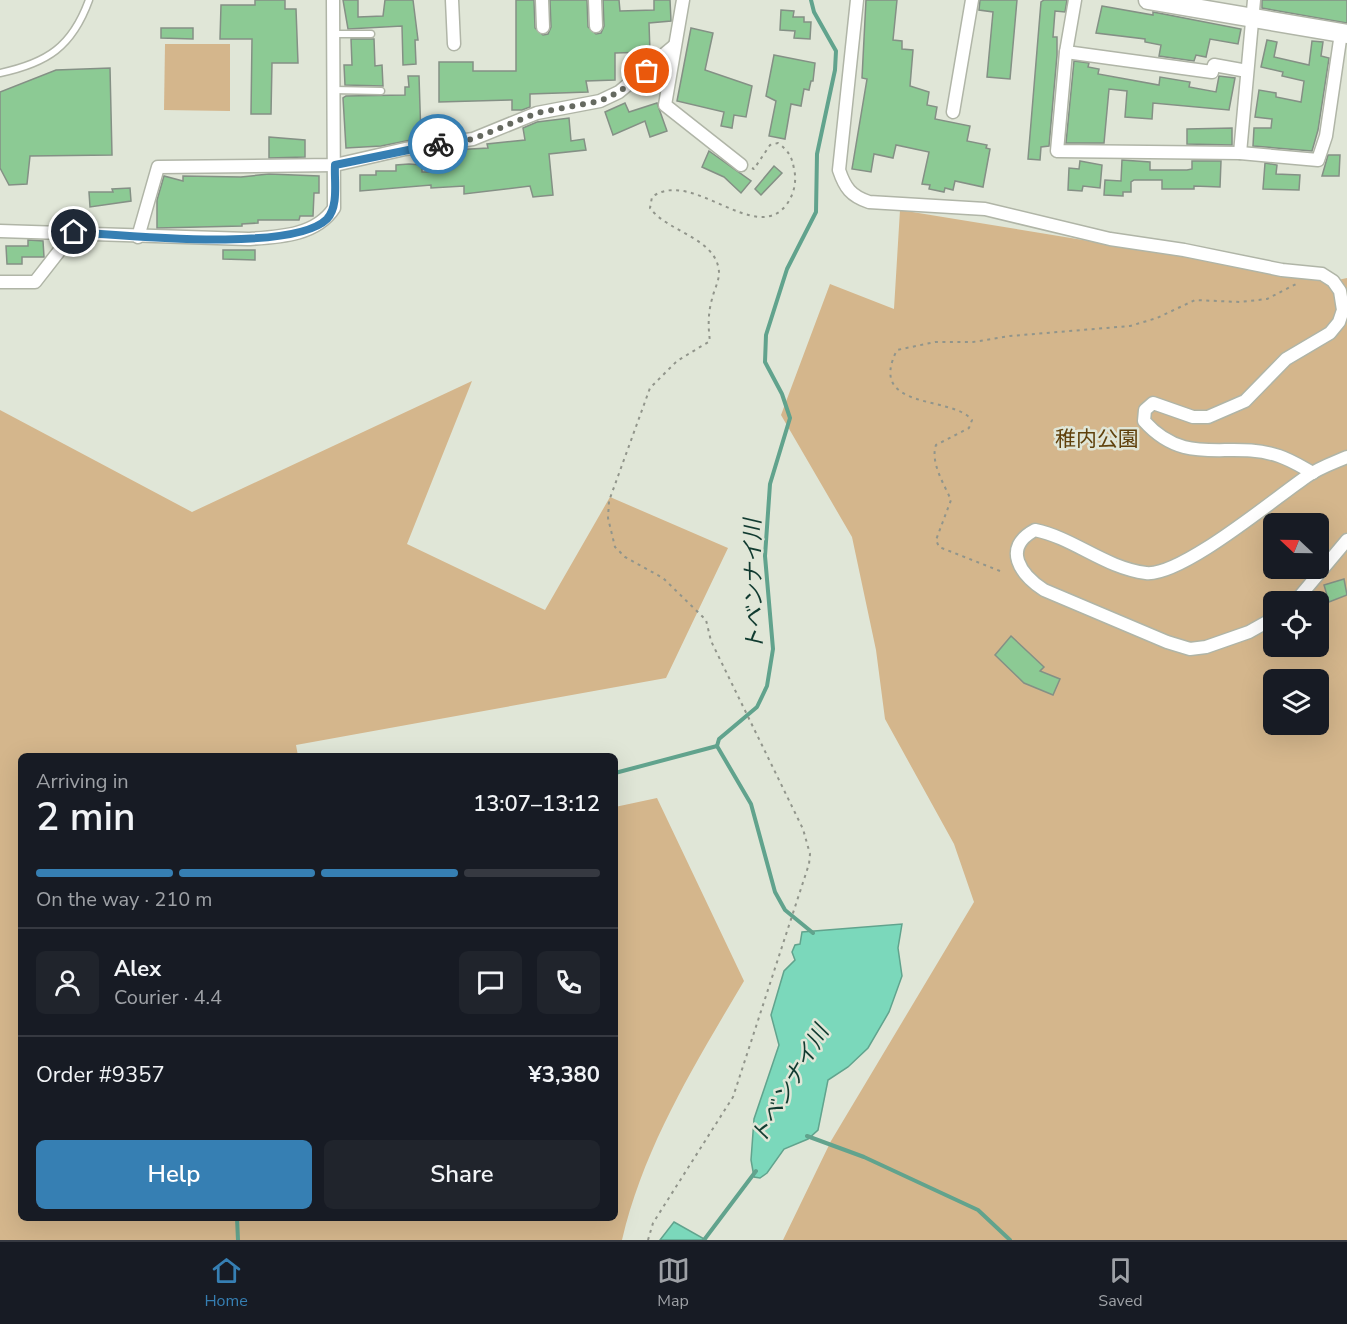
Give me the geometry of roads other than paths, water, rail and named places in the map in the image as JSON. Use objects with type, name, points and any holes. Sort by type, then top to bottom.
[{"type":"street","points":[[0,231],[248,239],[285,236],[315,226],[327,219],[334,208],[333,0]]},
{"type":"street","points":[[452,0],[454,44]]},
{"type":"street","points":[[542,0],[543,27]]},
{"type":"street","points":[[596,0],[596,26]]},
{"type":"street","points":[[683,0],[665,105],[741,165]]},
{"type":"street","points":[[857,0],[839,170],[843,184],[854,197],[869,202],[985,209],[1110,239],[1184,250],[1282,270],[1322,274],[1333,281],[1343,302],[1339,322],[1330,333],[1286,359],[1245,401],[1208,417],[1193,417],[1153,404],[1145,410],[1144,421],[1151,429],[1185,449],[1251,452],[1279,456],[1313,473]]},
{"type":"street","points":[[953,112],[972,0]]},
{"type":"street","points":[[1075,0],[1066,52],[1057,152],[1240,153],[1318,160],[1326,136],[1344,34],[1253,8],[1148,0]]},
{"type":"street","points":[[1240,153],[1253,8]]},
{"type":"street","points":[[138,237],[158,167],[335,165],[405,149],[473,139],[537,113],[600,101],[619,92],[674,46]]},
{"type":"street","points":[[1066,52],[1212,72],[1214,65],[1247,71]]},
{"type":"street","points":[[0,282],[35,282],[74,232]]},
{"type":"street","points":[[1263,624],[1249,632],[1206,647],[1190,649],[1167,642],[1044,590],[1028,579],[1017,562],[1018,547],[1025,535],[1035,530],[1047,532],[1113,564],[1147,573],[1163,571],[1242,525],[1313,473],[1347,457]]},
{"type":"street","points":[[1304,591],[1347,540]]},
{"type":"lane","points":[[0,73],[47,59],[63,46],[89,0]]},
{"type":"lane","points":[[334,34],[371,34]]},
{"type":"lane","points":[[334,90],[381,91]]},
{"type":"water","points":[[902,924],[898,948],[902,976],[889,1012],[868,1048],[848,1067],[828,1080],[818,1130],[808,1139],[784,1149],[767,1173],[760,1178],[754,1177],[751,1160],[754,1119],[779,1045],[771,1015],[784,971],[795,960],[792,952],[795,945],[800,944],[802,932]]},
{"type":"water","points":[[674,1222],[706,1240],[660,1240]]},
{"type":"waterway","name":"トベンナイ川","points":[[811,0],[814,12],[836,51],[835,70],[817,154],[816,212],[787,269],[766,335],[765,362],[782,394],[790,418],[770,484],[765,556],[773,649],[767,686],[757,707],[719,739],[717,746],[751,804],[775,892],[785,910],[813,933]]},
{"type":"waterway","points":[[618,772],[717,746]]},
{"type":"waterway","points":[[807,1136],[864,1157],[978,1210],[1010,1240]]},
{"type":"waterway","name":"トベンナイ川","points":[[704,1240],[756,1171]]},
{"type":"waterway","points":[[237,1221],[238,1240]]},
{"type":"park label","name":"稚内公園","points":[[1097,439]]}]
